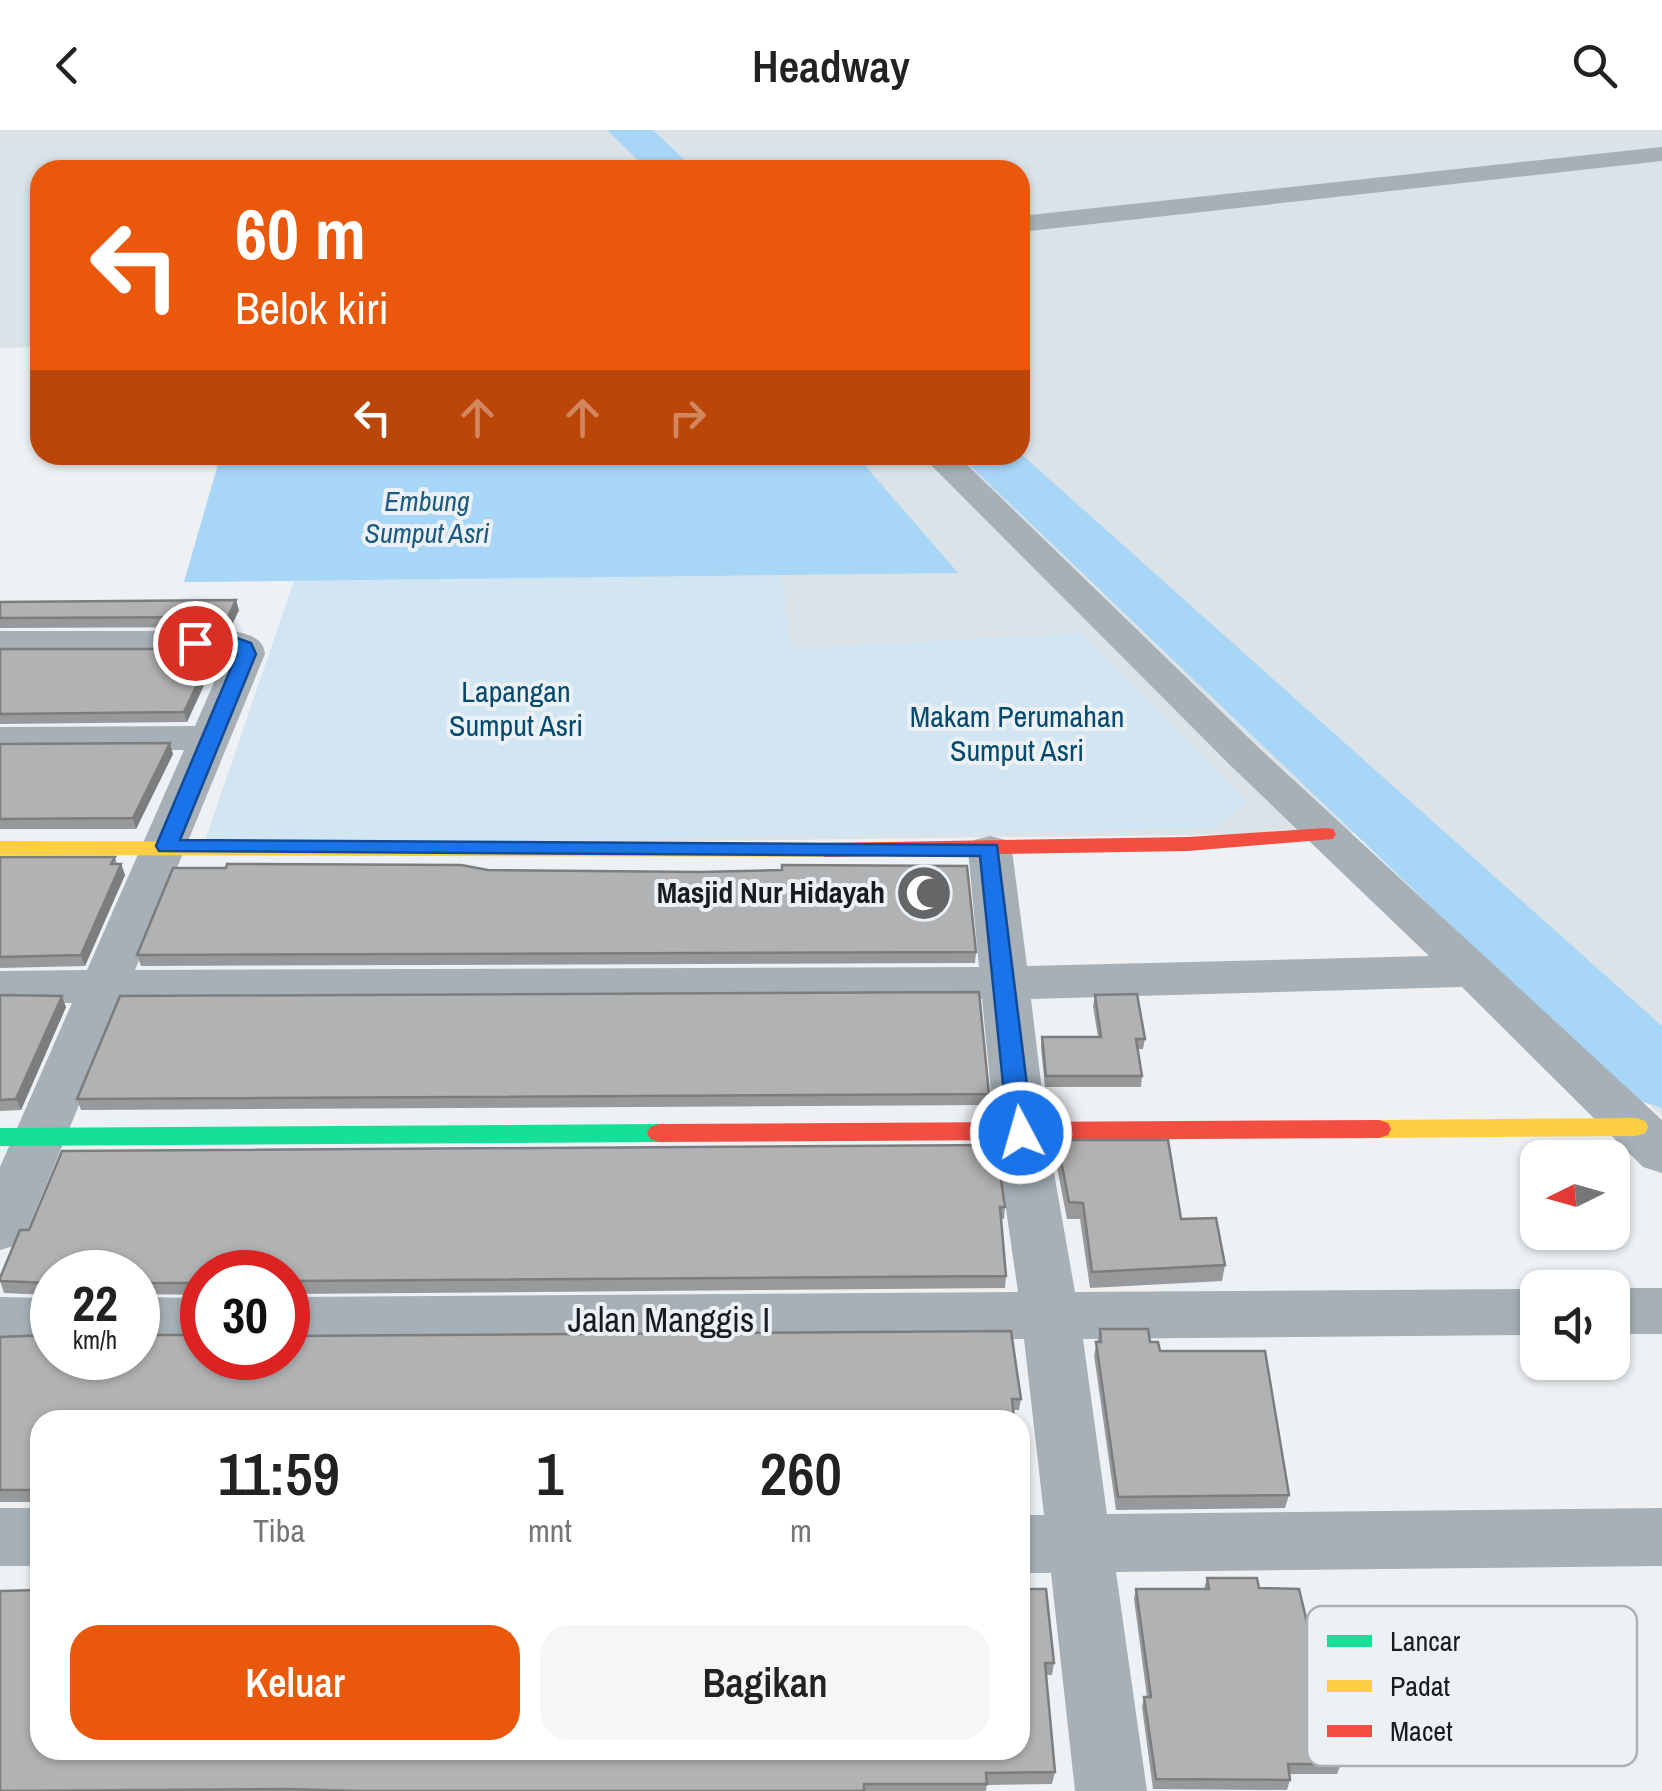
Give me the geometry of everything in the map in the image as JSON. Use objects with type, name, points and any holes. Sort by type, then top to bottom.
[{"type":"street","points":[[1030,223],[1662,154]]},
{"type":"street","points":[[949,465],[1021,530],[1148,664],[1649,1140]]},
{"type":"street","points":[[0,643],[234,643],[244,647],[246,654],[104,986],[20,1137],[0,1229]]},
{"type":"street","points":[[0,740],[208,738]]},
{"type":"street","points":[[0,848],[990,850],[1188,844],[1326,834]]},
{"type":"street","points":[[990,850],[1021,1133],[1051,1318],[1111,1791]]},
{"type":"street","points":[[0,987],[1004,983],[1473,972]]},
{"type":"street","points":[[20,1137],[1021,1133],[1649,1140]]},
{"type":"street","points":[[1630,1312],[1662,1311]]},
{"type":"street","name":"Jalan Manggis I","points":[[310,1320],[1520,1312]]},
{"type":"street","points":[[0,1322],[30,1321]]},
{"type":"street","points":[[0,1537],[30,1538]]},
{"type":"street","points":[[1030,1544],[1662,1537]]},
{"type":"shaded area","points":[[0,130],[1662,130],[1662,1117],[1357,833],[203,847],[294,581],[184,582],[217,465],[1030,465],[1030,160],[30,160],[30,347],[0,348]]},
{"type":"green space","name":"Lapangan Sumput Asri","points":[[781,575],[792,649],[1081,633],[1247,801],[1215,829],[203,847],[294,581]]},
{"type":"water","name":"Embung Sumput Asri","points":[[218,465],[865,465],[958,573],[184,582]]},
{"type":"building","points":[[236,600],[228,617],[0,618],[0,602]]},
{"type":"building","points":[[0,649],[214,649],[184,712],[0,714]]},
{"type":"building","points":[[170,743],[133,818],[0,819],[0,744]]},
{"type":"building","points":[[0,857],[115,857],[111,864],[121,864],[81,955],[0,957]]},
{"type":"building","points":[[227,864],[701,872],[782,870],[782,865],[967,866],[976,952],[137,955],[173,868],[226,868]]},
{"type":"building","points":[[979,992],[989,1094],[77,1099],[120,996]]},
{"type":"building","points":[[1137,994],[1145,1039],[1136,1039],[1142,1076],[1046,1076],[1042,1037],[1101,1037],[1095,995]]},
{"type":"building","points":[[0,995],[62,996],[16,1099],[0,1100]]},
{"type":"building","points":[[1057,1140],[1168,1140],[1181,1219],[1216,1218],[1225,1265],[1092,1272],[1083,1203],[1069,1202]]},
{"type":"building","points":[[996,1145],[1005,1207],[1000,1207],[1006,1276],[310,1281],[310,1250],[180,1250],[180,1283],[160,1283],[160,1250],[30,1250],[30,1282],[0,1281],[20,1230],[29,1230],[62,1151]]},
{"type":"building","points":[[1100,1329],[1148,1329],[1150,1342],[1158,1342],[1160,1351],[1265,1351],[1289,1495],[1118,1497],[1096,1342],[1101,1342]]},
{"type":"building","points":[[1011,1331],[1021,1399],[1012,1399],[1013,1410],[30,1410],[30,1490],[0,1490],[0,1337],[30,1336],[30,1380],[160,1380],[160,1335],[180,1335],[180,1380],[310,1380],[310,1336]]},
{"type":"building","points":[[1207,1578],[1257,1578],[1259,1588],[1299,1589],[1307,1622],[1307,1764],[1288,1764],[1290,1780],[1156,1779],[1144,1697],[1151,1697],[1136,1589],[1209,1589]]},
{"type":"building","points":[[1030,1589],[1046,1589],[1054,1663],[1045,1663],[1055,1772],[986,1773],[987,1784],[864,1784],[864,1791],[0,1791],[0,1591],[30,1590],[30,1760],[1030,1760]]},
{"type":"waterway","points":[[628,130],[662,160]]},
{"type":"waterway","points":[[999,465],[1662,1076]]},
{"type":"traffic: fast","points":[[0,1137],[659,1133]]},
{"type":"traffic: slow","points":[[0,848],[825,850]]},
{"type":"traffic: slow","points":[[1379,1129],[1636,1127]]},
{"type":"traffic: jam","points":[[825,850],[1188,844],[1326,834]]},
{"type":"traffic: jam","points":[[659,1133],[1379,1129]]},
{"type":"place","name":"Masjid Nur Hidayah","points":[[924,893]]},
{"type":"route","points":[[195,643],[234,643],[244,647],[246,654],[166,846],[990,850],[1021,1133]]},
{"type":"park label","name":"Makam Perumahan Sumput Asri","points":[[1017,734]]}]
